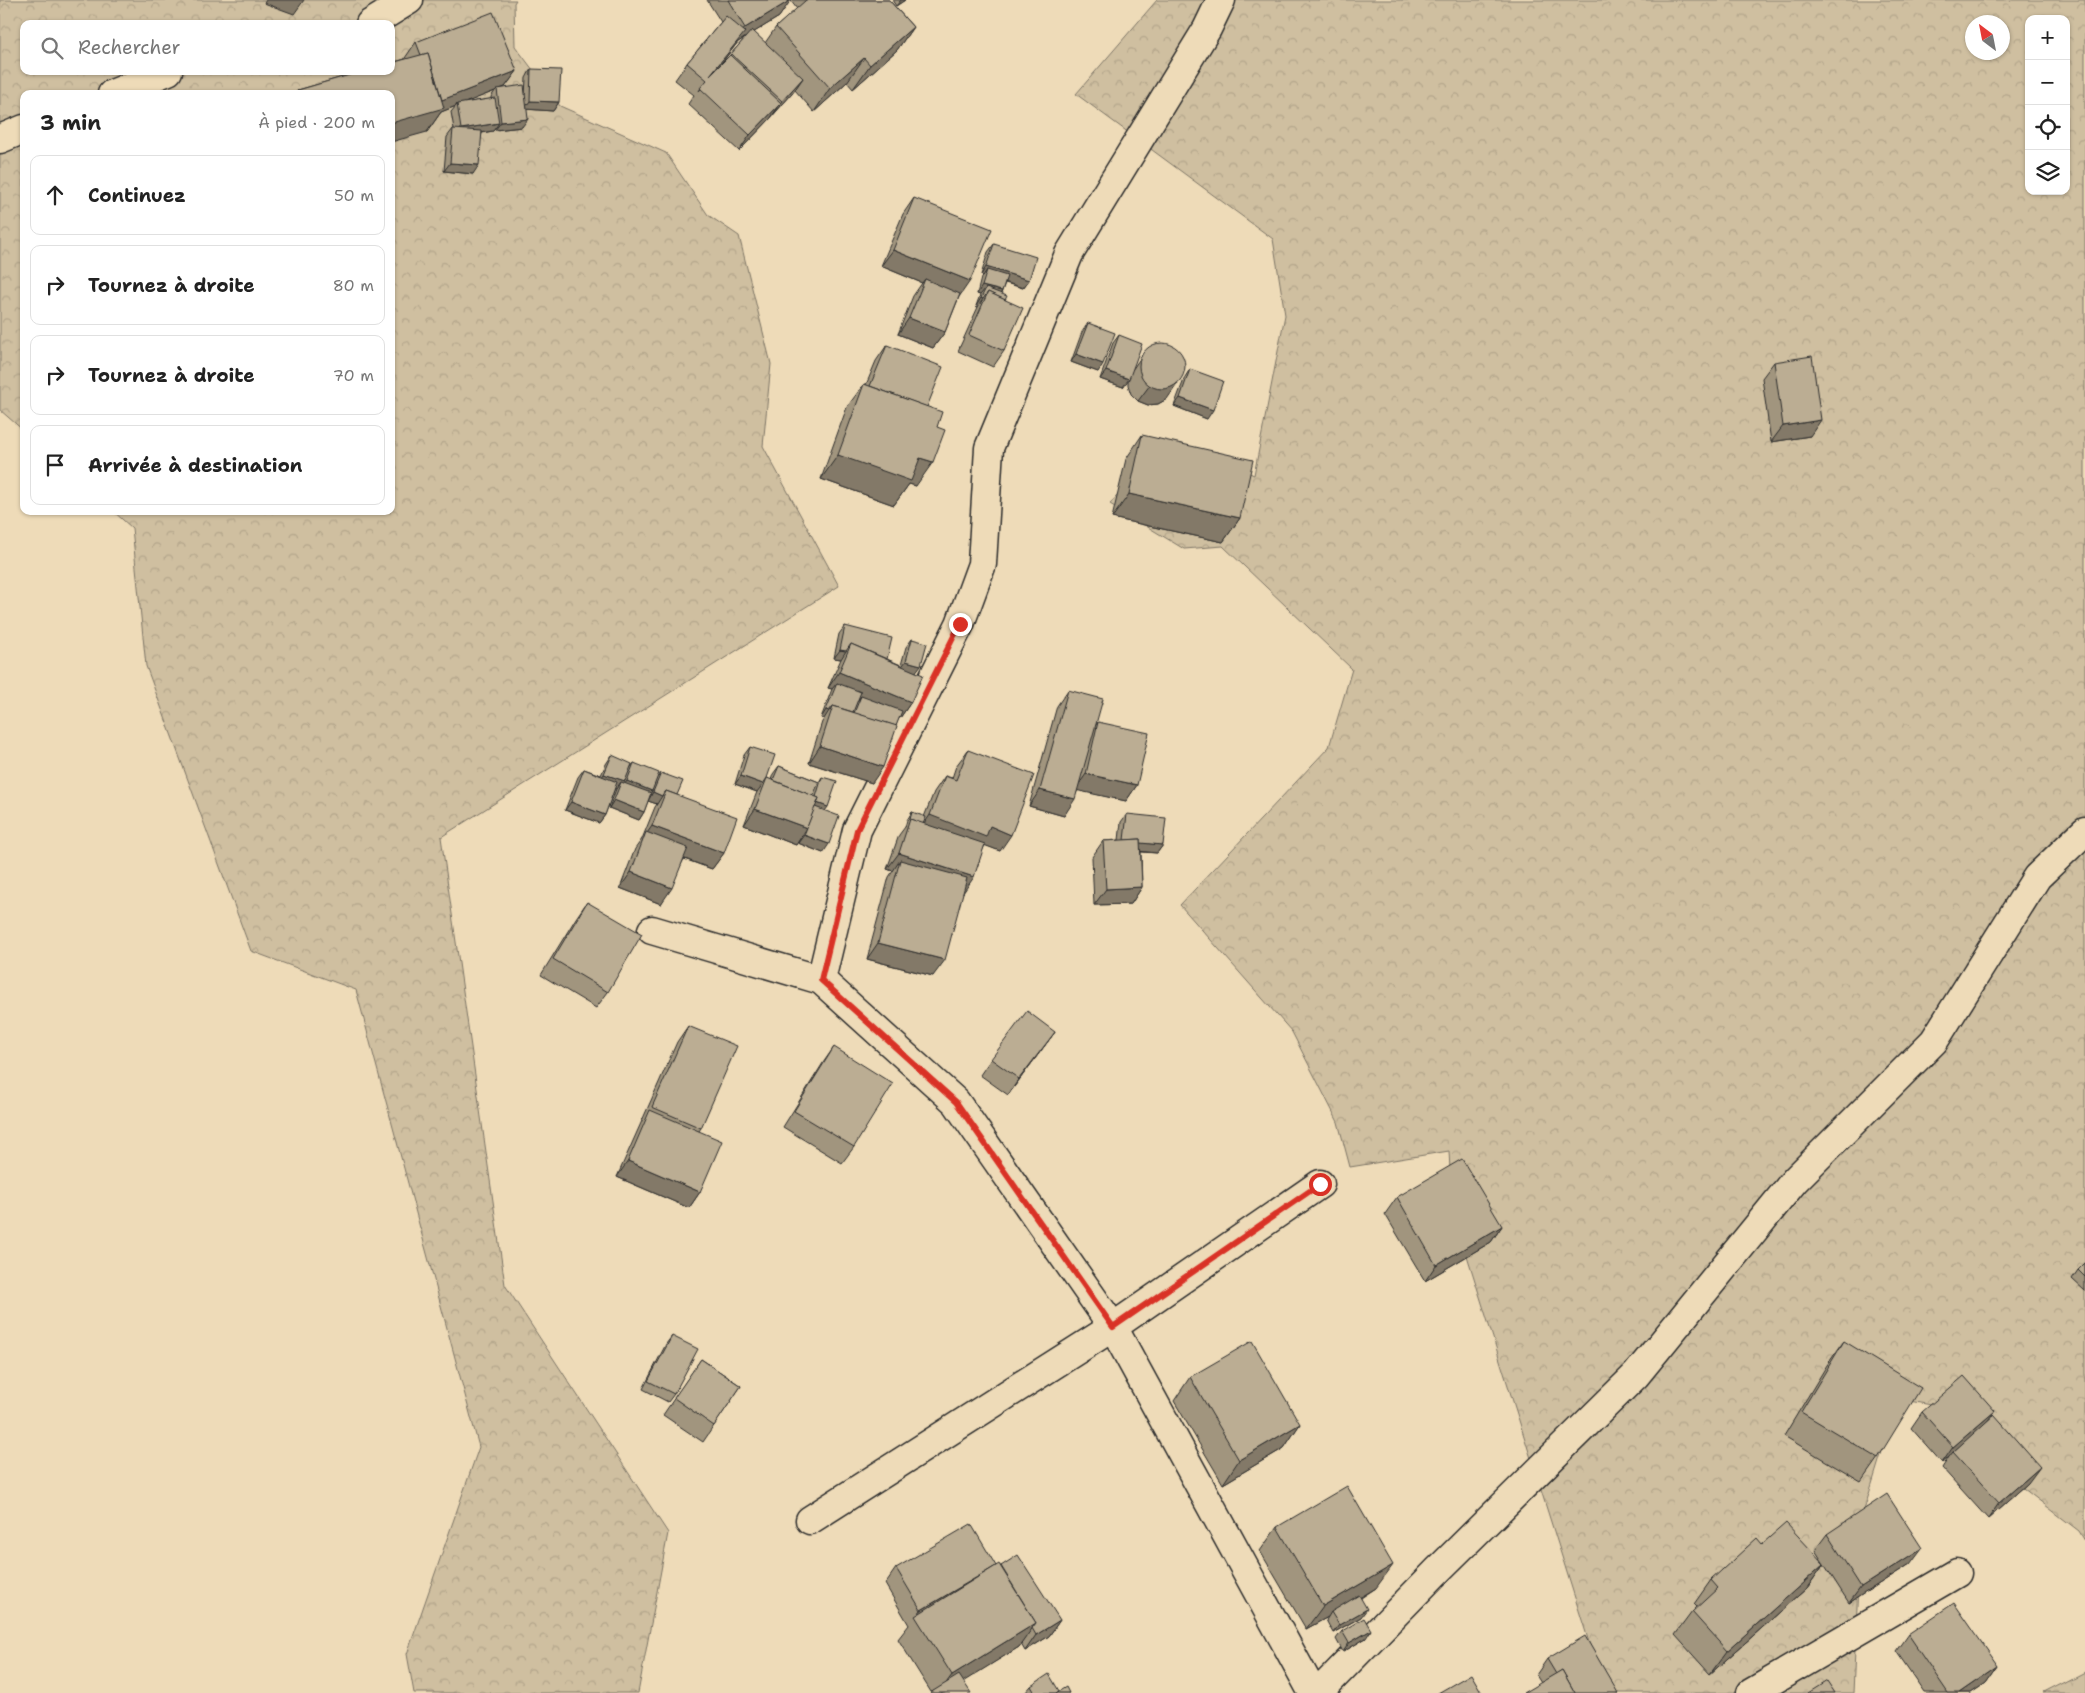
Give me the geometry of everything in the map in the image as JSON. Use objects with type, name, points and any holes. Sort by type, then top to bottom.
[{"type":"street","points":[[376,20],[409,0]]},
{"type":"street","points":[[821,980],[857,830],[960,624],[982,564],[990,448],[1054,289],[1069,254],[1207,29],[1222,0]]},
{"type":"street","points":[[122,90],[158,75]]},
{"type":"street","points":[[0,139],[20,131]]},
{"type":"street","points":[[1318,1693],[1438,1570],[1636,1375],[1795,1180],[1934,1041],[2037,877],[2085,831]]},
{"type":"street","points":[[652,930],[821,980],[956,1102],[1113,1327],[1313,1693]]},
{"type":"street","points":[[810,1520],[1113,1327],[1320,1184]]},
{"type":"street","points":[[1750,1693],[1957,1573]]},
{"type":"green space","points":[[0,0],[516,0],[514,3],[515,46],[560,106],[666,153],[708,215],[739,236],[771,364],[763,446],[839,586],[441,837],[505,1285],[668,1533],[638,1693],[414,1693],[407,1654],[479,1447],[356,990],[251,951],[146,666],[132,528],[117,515],[395,515],[395,90],[20,90],[20,428],[0,410]]},
{"type":"green space","points":[[1157,0],[2085,0],[2085,1541],[2079,1531],[1985,1459],[1954,1409],[1898,1399],[1861,1520],[1853,1693],[1605,1693],[1452,1208],[1449,1151],[1350,1167],[1338,1122],[1292,1032],[1180,905],[1329,747],[1352,669],[1223,546],[1184,549],[1110,504],[1135,475],[1219,459],[1254,475],[1285,315],[1273,239],[1076,94]]},
{"type":"green space","points":[[2085,1672],[2085,1693],[2044,1693]]},
{"type":"building","points":[[728,0],[791,0],[745,28]]},
{"type":"building","points":[[806,0],[889,0],[913,27],[870,65],[864,58],[830,88],[776,27]]},
{"type":"building","points":[[493,12],[517,71],[442,100],[428,53],[421,55],[416,42]]},
{"type":"building","points":[[726,16],[745,32],[710,75],[730,55],[781,103],[750,135],[700,88],[707,80],[687,63]]},
{"type":"building","points":[[752,30],[803,78],[782,101],[731,54]]},
{"type":"building","points":[[428,53],[444,108],[395,122],[395,90],[298,90],[349,75],[395,75],[395,62]]},
{"type":"building","points":[[531,69],[561,70],[559,102],[530,101]]},
{"type":"building","points":[[524,85],[528,119],[501,122],[497,89]]},
{"type":"building","points":[[495,98],[499,123],[461,129],[457,104]]},
{"type":"building","points":[[453,129],[482,131],[479,165],[450,163]]},
{"type":"building","points":[[914,198],[992,229],[970,281],[893,250]]},
{"type":"building","points":[[994,244],[1036,257],[1029,280],[986,267]]},
{"type":"building","points":[[987,270],[1007,276],[1002,291],[982,286]]},
{"type":"building","points":[[925,279],[960,294],[945,332],[909,318]]},
{"type":"building","points":[[986,288],[1007,296],[1005,300],[988,292],[983,299],[981,298]]},
{"type":"building","points":[[988,292],[1023,308],[1004,351],[969,335]]},
{"type":"building","points":[[1088,323],[1115,333],[1103,364],[1076,354]]},
{"type":"building","points":[[1119,335],[1142,344],[1129,379],[1106,371]]},
{"type":"building","points":[[1162,343],[1175,347],[1181,353],[1185,366],[1181,379],[1175,385],[1162,389],[1149,385],[1143,379],[1139,366],[1143,353],[1149,347]]},
{"type":"building","points":[[887,345],[943,367],[927,407],[870,386]]},
{"type":"building","points":[[1812,356],[1821,420],[1783,426],[1774,362]]},
{"type":"building","points":[[1190,369],[1223,381],[1213,410],[1180,398]]},
{"type":"building","points":[[864,384],[942,412],[937,427],[945,430],[933,462],[920,458],[911,481],[838,455]]},
{"type":"building","points":[[1142,435],[1253,460],[1240,518],[1129,494]]},
{"type":"building","points":[[845,626],[892,638],[887,659],[851,644],[846,651],[840,650]]},
{"type":"building","points":[[912,639],[927,643],[921,665],[906,661]]},
{"type":"building","points":[[851,644],[923,675],[911,702],[839,672]]},
{"type":"building","points":[[837,683],[861,692],[853,712],[833,706],[829,711],[826,710]]},
{"type":"building","points":[[1068,690],[1103,699],[1075,799],[1040,790]]},
{"type":"building","points":[[861,696],[902,711],[896,726],[854,713]]},
{"type":"building","points":[[833,706],[897,726],[883,767],[820,746]]},
{"type":"building","points":[[1098,722],[1149,733],[1137,785],[1086,774]]},
{"type":"building","points":[[750,747],[775,755],[763,784],[741,776]]},
{"type":"building","points":[[968,750],[1034,775],[1011,835],[990,826],[986,837],[930,815],[945,776],[956,780]]},
{"type":"building","points":[[612,755],[632,764],[625,781],[604,774]]},
{"type":"building","points":[[634,763],[659,773],[652,791],[627,781]]},
{"type":"building","points":[[779,766],[819,782],[813,796],[773,780]]},
{"type":"building","points":[[584,769],[617,782],[605,815],[571,802]]},
{"type":"building","points":[[661,773],[683,781],[677,795],[666,791],[662,796],[653,792]]},
{"type":"building","points":[[822,777],[837,781],[828,807],[817,803],[819,798],[816,797]]},
{"type":"building","points":[[767,778],[819,798],[807,828],[755,809]]},
{"type":"building","points":[[621,782],[651,793],[644,812],[614,800]]},
{"type":"building","points":[[666,791],[737,817],[724,853],[652,826]]},
{"type":"building","points":[[815,807],[839,816],[829,844],[804,835]]},
{"type":"building","points":[[912,812],[926,817],[923,824],[910,819]]},
{"type":"building","points":[[1127,814],[1166,818],[1163,845],[1140,843],[1140,839],[1124,840]]},
{"type":"building","points":[[910,819],[985,844],[974,877],[899,853]]},
{"type":"building","points":[[646,832],[688,848],[672,888],[631,872]]},
{"type":"building","points":[[1140,839],[1142,887],[1106,889],[1103,841]]},
{"type":"building","points":[[900,860],[967,878],[945,960],[878,943]]},
{"type":"building","points":[[587,902],[642,934],[608,992],[553,959]]},
{"type":"building","points":[[1027,1011],[1055,1032],[1019,1079],[991,1059]]},
{"type":"building","points":[[688,1026],[737,1046],[701,1128],[652,1107]]},
{"type":"building","points":[[834,1047],[893,1084],[854,1147],[794,1111]]},
{"type":"building","points":[[650,1110],[722,1141],[700,1192],[628,1161]]},
{"type":"building","points":[[1462,1159],[1502,1226],[1436,1265],[1397,1197]]},
{"type":"building","points":[[2085,1263],[2085,1277],[2078,1270]]},
{"type":"building","points":[[672,1336],[698,1349],[674,1394],[648,1381]]},
{"type":"building","points":[[1252,1341],[1300,1424],[1239,1460],[1190,1377]]},
{"type":"building","points":[[1844,1341],[1921,1388],[1878,1458],[1801,1412]]},
{"type":"building","points":[[701,1359],[741,1386],[714,1426],[674,1398]]},
{"type":"building","points":[[1964,1376],[1995,1411],[1953,1447],[1922,1412]]},
{"type":"building","points":[[1994,1415],[2040,1467],[1999,1503],[1953,1452]]},
{"type":"building","points":[[1347,1486],[1393,1565],[1323,1606],[1277,1527]]},
{"type":"building","points":[[1887,1494],[1922,1548],[1861,1587],[1827,1534]]},
{"type":"building","points":[[1786,1523],[1824,1564],[1727,1651],[1692,1612],[1718,1588],[1711,1580],[1757,1538],[1762,1544]]},
{"type":"building","points":[[971,1524],[996,1566],[921,1610],[896,1568]]},
{"type":"building","points":[[1018,1555],[1060,1620],[1036,1635],[1032,1628],[1036,1623],[1001,1566]]},
{"type":"building","points":[[999,1564],[1036,1623],[952,1675],[915,1616]]},
{"type":"building","points":[[1359,1595],[1367,1609],[1339,1625],[1331,1612]]},
{"type":"building","points":[[1954,1603],[1998,1666],[1959,1693],[1948,1693],[1908,1634]]},
{"type":"building","points":[[1364,1618],[1371,1630],[1349,1643],[1342,1631]]},
{"type":"building","points":[[1585,1636],[1618,1693],[1575,1693],[1562,1670],[1556,1674],[1547,1659]]},
{"type":"building","points":[[1562,1670],[1575,1693],[1523,1693]]},
{"type":"building","points":[[1049,1674],[1059,1691],[1056,1693],[1035,1693],[1031,1686]]},
{"type":"building","points":[[1471,1674],[1482,1693],[1438,1693]]},
{"type":"building","points":[[959,1675],[971,1693],[930,1693]]},
{"type":"building","points":[[1827,1681],[1835,1693],[1808,1693]]},
{"type":"building","points":[[1066,1687],[1069,1693],[1056,1693]]},
{"type":"route","points":[[960,624],[857,830],[821,980],[956,1102],[1113,1327],[1320,1184]]}]
